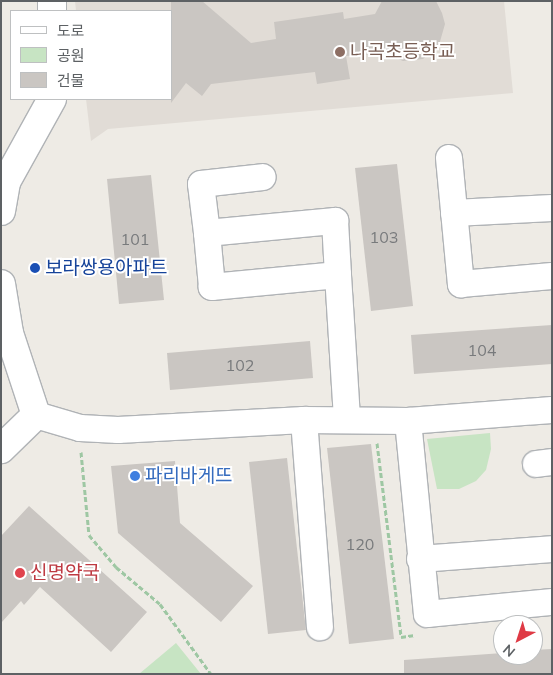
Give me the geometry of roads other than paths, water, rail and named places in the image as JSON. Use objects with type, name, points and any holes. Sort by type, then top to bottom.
[{"type":"street","points":[[1,211],[6,182],[51,100]]},
{"type":"street","points":[[449,158],[461,284],[552,276]]},
{"type":"street","points":[[263,177],[201,184],[212,288],[338,275]]},
{"type":"street","points":[[454,213],[552,208]]},
{"type":"street","points":[[207,233],[334,222],[347,420]]},
{"type":"street","points":[[1,284],[9,333],[36,415]]},
{"type":"street","points":[[36,415],[80,428],[118,430],[304,420],[408,421],[552,410]]},
{"type":"street","points":[[1,449],[36,415]]},
{"type":"street","points":[[304,420],[320,627]]},
{"type":"street","points":[[408,421],[420,559],[427,614],[552,602]]},
{"type":"street","points":[[420,559],[552,549]]},
{"type":"place","name":"나곡초등학교","points":[[340,52]]},
{"type":"place","name":"보라쌍용아파트","points":[[35,268]]},
{"type":"place","name":"파리바게뜨","points":[[135,476]]},
{"type":"place","name":"신명약국","points":[[20,573]]}]
